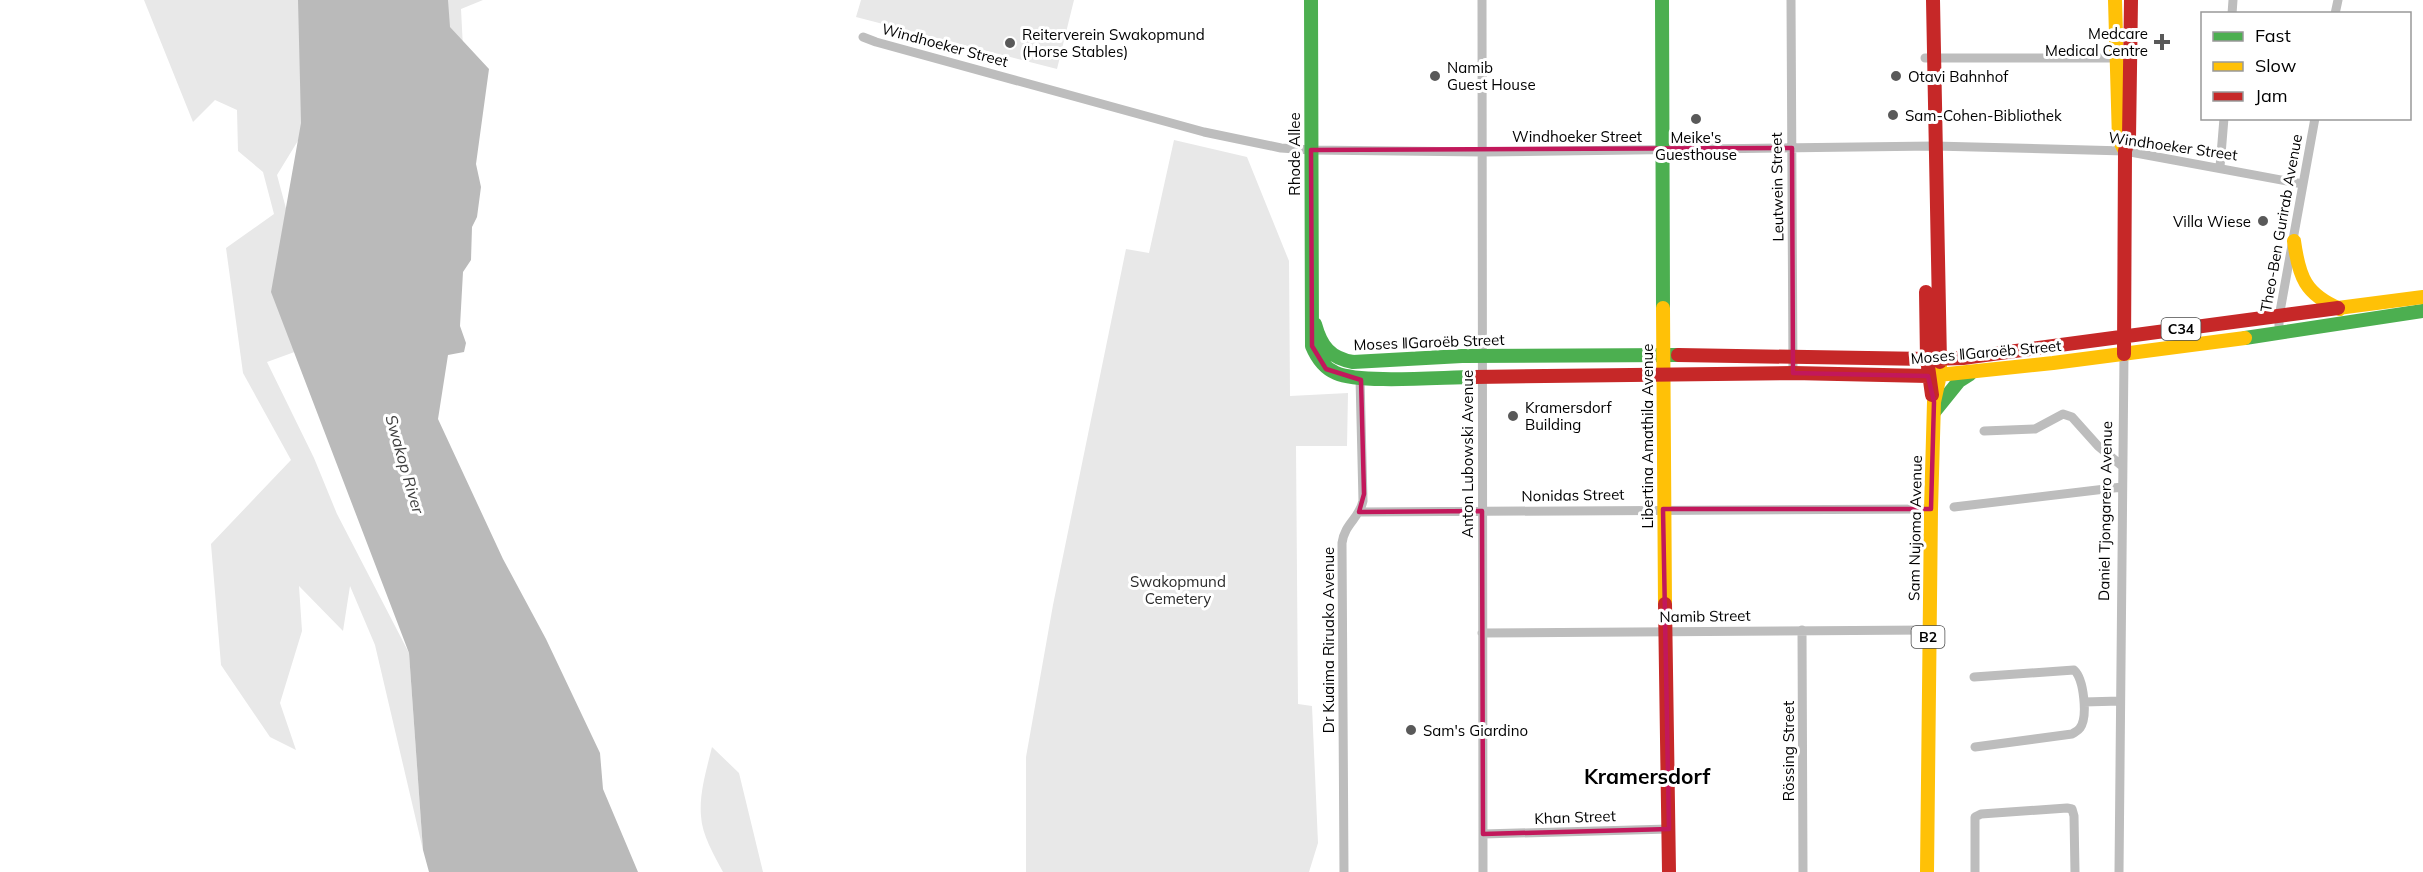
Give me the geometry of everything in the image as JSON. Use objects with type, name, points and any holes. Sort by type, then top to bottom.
[{"type":"main road","name":"Rhode Allee","points":[[1311,0],[1312,308]]},
{"type":"main road","name":"Libertina Amathila Avenue","points":[[1662,0],[1663,509],[1667,632],[1669,872]]},
{"type":"main road","name":"Sam Nujoma Avenue","points":[[1924,0],[1929,58],[1934,376],[1927,872]]},
{"type":"main road","name":"Sam Nujoma Avenue","points":[[1929,58],[1933,0]]},
{"type":"main road","name":"Daniel Tjongarero Avenue","points":[[2115,0],[2119,140],[2125,151]]},
{"type":"main road","name":"Daniel Tjongarero Avenue","points":[[2124,354],[2125,151],[2129,138],[2130,0]]},
{"type":"main road","points":[[2294,241],[2297,268],[2307,289],[2326,304],[2341,309]]},
{"type":"main road","name":"Moses ǁGaroëb Street","points":[[1312,308],[1318,335],[1323,345],[1330,355],[1342,361],[1482,355],[1663,354],[1794,354],[1933,359],[2423,297]]},
{"type":"main road","name":"Moses ǁGaroëb Street","points":[[1312,308],[1312,346],[1320,362],[1332,372],[1360,378],[1793,374],[1934,376],[2279,334],[2423,311]]},
{"type":"main road","points":[[1934,407],[1959,381],[1973,372]]},
{"type":"street","name":"Anton Lubowski Avenue","points":[[1482,0],[1483,872]]},
{"type":"street","name":"Leutwein Street","points":[[1791,0],[1793,374]]},
{"type":"street","name":"Windhoeker Street","points":[[863,37],[1204,132],[1281,148],[1483,152],[1930,146],[2125,151],[2303,184]]},
{"type":"street","points":[[1929,58],[2130,58]]},
{"type":"street","points":[[2220,167],[2224,120]]},
{"type":"street","name":"Theo-Ben Gurirab Avenue","points":[[2279,334],[2279,317],[2315,120]]},
{"type":"street","name":"Daniel Tjongarero Avenue","points":[[2119,872],[2124,354]]},
{"type":"street","name":"Dr Kuaima Riruako Avenue","points":[[1344,872],[1342,543],[1345,529],[1359,512],[1364,494],[1360,378]]},
{"type":"street","points":[[1984,431],[2035,429],[2063,414],[2072,417],[2098,446],[2122,466]]},
{"type":"street","points":[[1954,507],[2122,487]]},
{"type":"street","name":"Nonidas Street","points":[[1359,512],[1931,509]]},
{"type":"street","name":"Rössing Street","points":[[1802,630],[1803,872]]},
{"type":"street","name":"Namib Street","points":[[1482,633],[1929,630]]},
{"type":"street","points":[[1974,677],[2074,670],[2080,675],[2084,702],[2080,730],[2072,734],[1975,747]]},
{"type":"street","points":[[2084,702],[2120,701]]},
{"type":"street","points":[[1974,872],[1975,817],[1982,814],[2067,807],[2072,809],[2074,816],[2075,872]]},
{"type":"street","name":"Khan Street","points":[[1483,834],[1669,829]]},
{"type":"highlighted area","points":[[1792,148],[1793,373],[1928,376],[1934,402],[1931,509],[1663,509],[1669,829],[1483,834],[1482,511],[1359,512],[1364,494],[1361,380],[1326,369],[1312,346],[1311,150]]},
{"type":"green space","points":[[144,0],[305,0],[310,121],[277,175],[322,342],[267,362],[314,458],[337,514],[409,653],[423,850],[375,645],[350,586],[343,631],[299,586],[302,631],[280,703],[296,750],[270,737],[221,665],[211,544],[291,460],[243,373],[226,248],[274,214],[263,172],[238,151],[237,110],[215,100],[193,122]]},
{"type":"green space","points":[[438,0],[483,0],[461,9],[465,87]]},
{"type":"green space","name":"Reiterverein Swakopmund (Horse Stables)","points":[[861,0],[1074,0],[1057,69],[856,17]]},
{"type":"green space","name":"Swakopmund Cemetery","points":[[1174,140],[1247,157],[1289,261],[1290,396],[1348,393],[1347,446],[1296,446],[1298,704],[1312,706],[1318,843],[1309,872],[1026,872],[1026,757],[1053,605],[1126,249],[1149,253]]},
{"type":"green space","points":[[712,747],[739,773],[763,872],[723,872],[706,838],[702,823],[701,798]]},
{"type":"water","name":"Swakop River","points":[[298,0],[448,0],[450,27],[489,69],[476,164],[481,187],[477,217],[472,227],[471,260],[463,272],[460,326],[466,343],[464,352],[448,355],[438,419],[503,559],[546,639],[600,753],[603,789],[638,872],[429,872],[423,850],[409,653],[271,292],[301,123]]},
{"type":"traffic: fast","points":[[1311,0],[1312,346],[1324,365],[1336,373],[1348,376],[1382,379],[1474,377]]},
{"type":"traffic: fast","points":[[1662,0],[1663,308]]},
{"type":"traffic: fast","points":[[2245,338],[2423,311]]},
{"type":"traffic: fast","points":[[1315,324],[1320,339],[1328,350],[1338,357],[1353,362],[1462,356],[1678,355]]},
{"type":"traffic: fast","points":[[1934,412],[1959,381],[1970,374]]},
{"type":"traffic: slow","points":[[2115,0],[2119,140],[2125,151]]},
{"type":"traffic: slow","points":[[2294,241],[2298,265],[2306,283],[2319,297],[2340,309]]},
{"type":"traffic: slow","points":[[2338,308],[2423,297]]},
{"type":"traffic: slow","points":[[1663,308],[1665,604]]},
{"type":"traffic: slow","points":[[1929,376],[2053,363],[2245,338]]},
{"type":"traffic: slow","points":[[1927,872],[1931,509],[1934,402],[1940,375],[1940,362]]},
{"type":"traffic: jam","points":[[1933,0],[1940,362]]},
{"type":"traffic: jam","points":[[2124,354],[2125,151],[2129,138],[2131,0]]},
{"type":"traffic: jam","points":[[1926,292],[1927,359],[1932,395]]},
{"type":"traffic: jam","points":[[1929,359],[1963,358],[2338,308]]},
{"type":"traffic: jam","points":[[1678,355],[1927,359]]},
{"type":"traffic: jam","points":[[1474,377],[1793,373],[1928,376]]},
{"type":"traffic: jam","points":[[1665,604],[1669,872]]},
{"type":"place","name":"Medcare Medical Centre","points":[[2162,42]]},
{"type":"place","name":"Reiterverein Swakopmund (Horse Stables)","points":[[1010,43]]},
{"type":"place","name":"Namib Guest House","points":[[1435,76]]},
{"type":"place","name":"Otavi Bahnhof","points":[[1896,76]]},
{"type":"place","name":"Sam-Cohen-Bibliothek","points":[[1893,115]]},
{"type":"place","name":"Meike's Guesthouse","points":[[1696,119]]},
{"type":"place","name":"Villa Wiese","points":[[2263,221]]},
{"type":"place","name":"Kramersdorf Building","points":[[1513,416]]},
{"type":"place","name":"Sam's Giardino","points":[[1411,730]]},
{"type":"district","name":"Kramersdorf","points":[[1647,776]]}]
